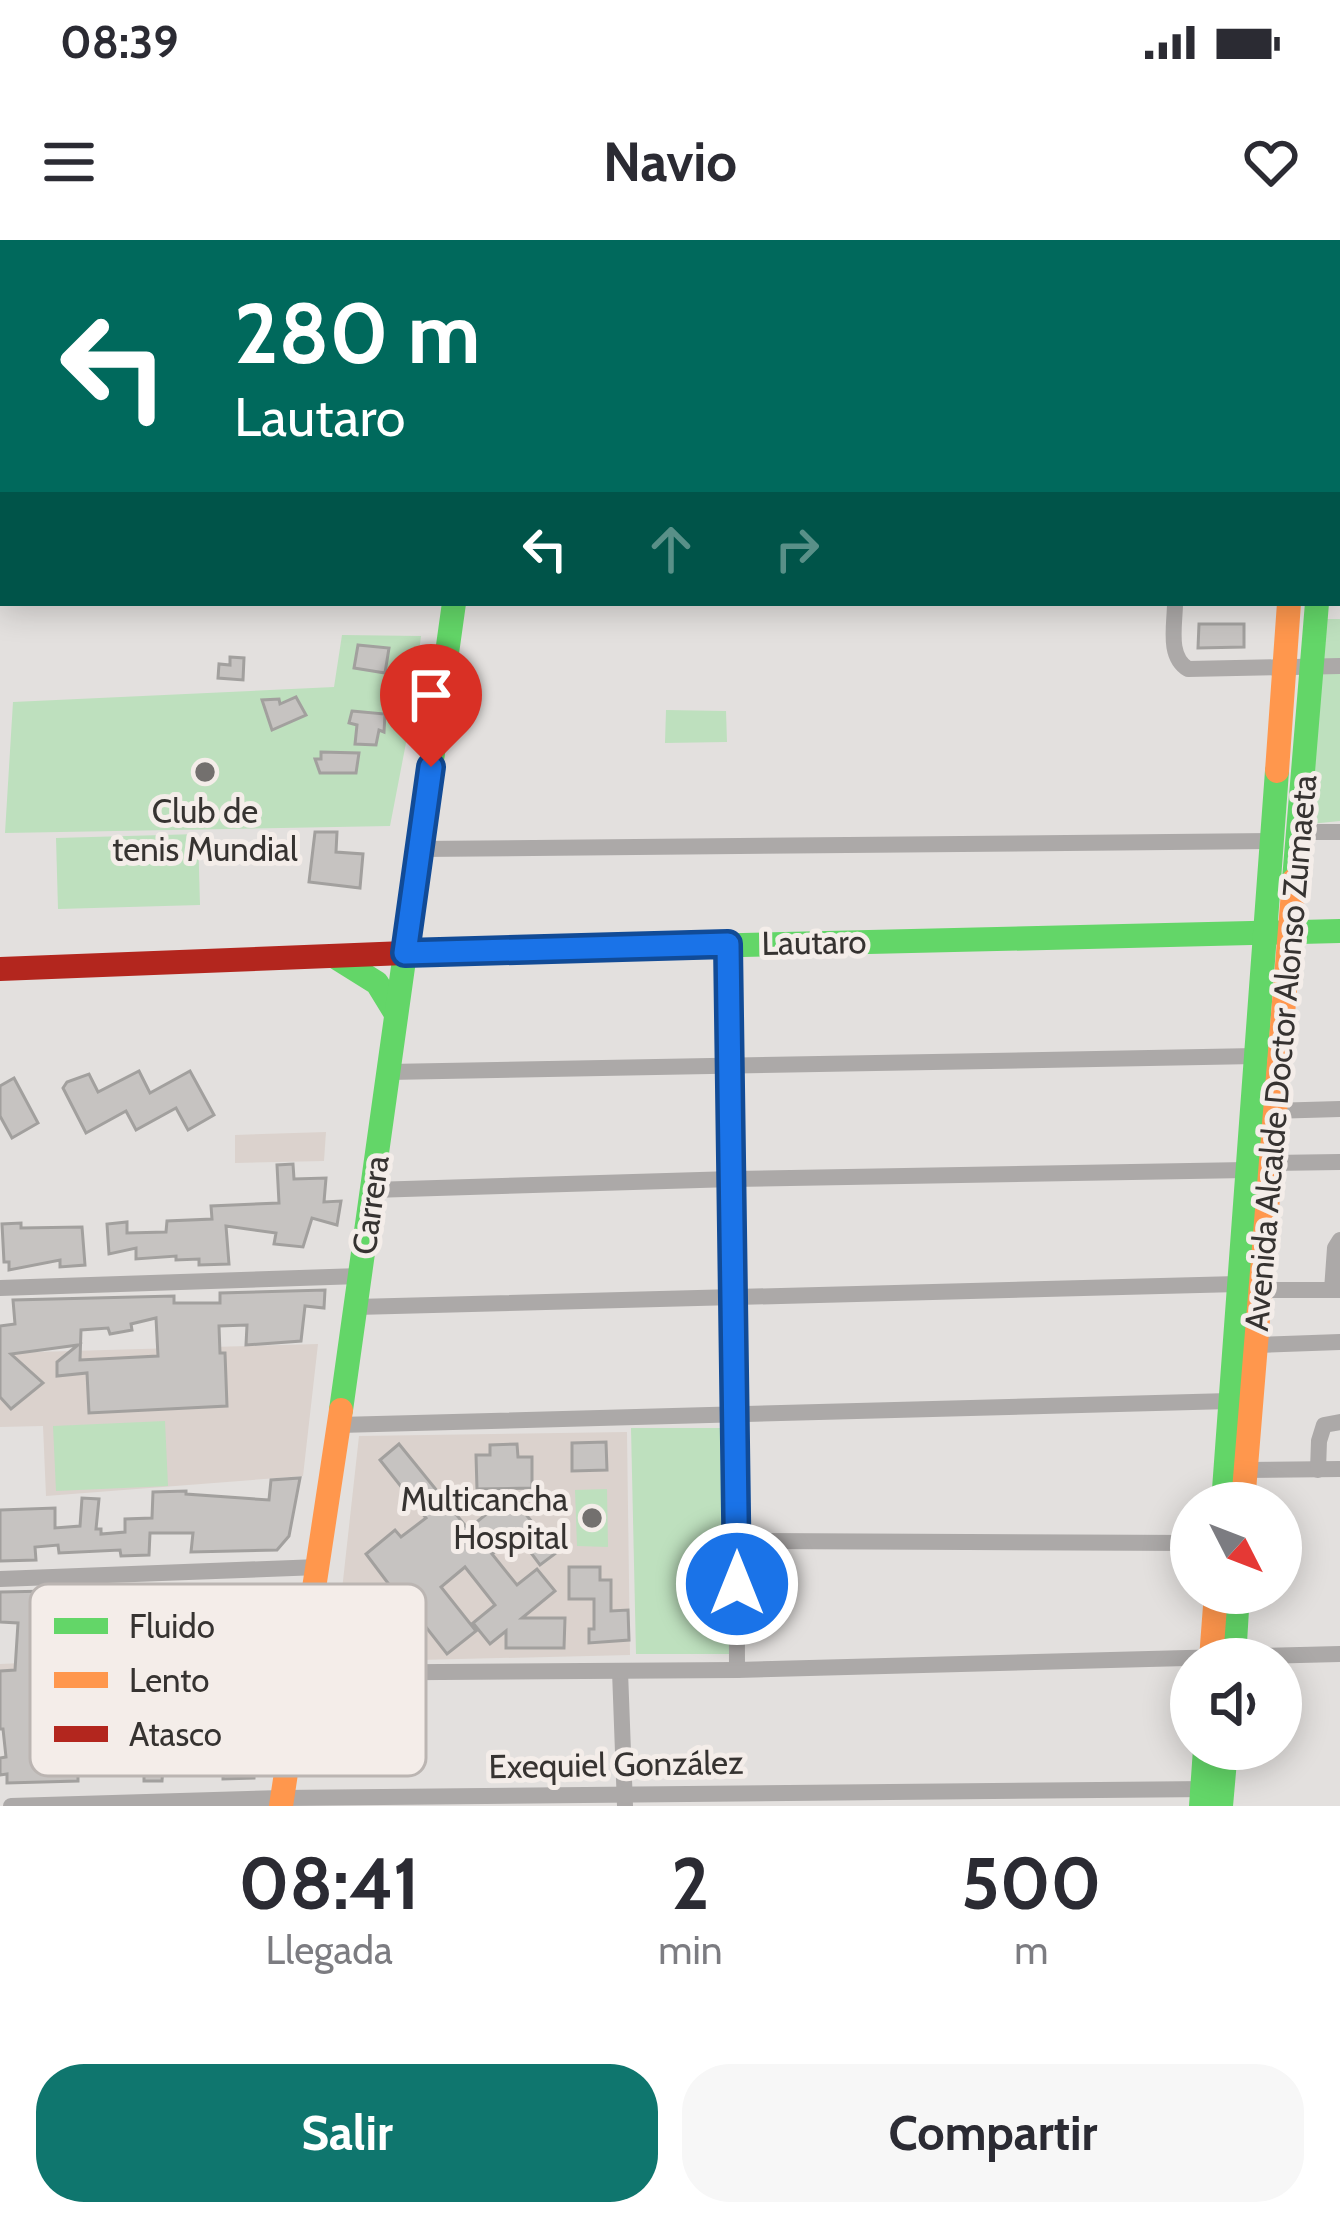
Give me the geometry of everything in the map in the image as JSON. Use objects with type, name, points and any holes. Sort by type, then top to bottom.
[{"type":"street","name":"Carrera","points":[[317,1584],[454,606]]},
{"type":"street","points":[[1175,606],[1174,651],[1178,663],[1188,669],[1340,666]]},
{"type":"street","name":"Avenida Alcalde Doctor Alonso Zumaeta","points":[[1238,1482],[1230,1401],[1250,1287],[1264,1111],[1276,932],[1271,841],[1289,606]]},
{"type":"street","name":"Avenida Alcalde Doctor Alonso Zumaeta","points":[[1264,1111],[1256,1056],[1297,832],[1317,606]]},
{"type":"street","points":[[1297,832],[1340,832]]},
{"type":"street","points":[[419,849],[1271,841]]},
{"type":"street","name":"Lautaro","points":[[0,969],[405,953],[1340,931]]},
{"type":"street","points":[[728,944],[736,1298],[736,1670]]},
{"type":"street","points":[[337,958],[377,983],[397,1014]]},
{"type":"street","points":[[388,1072],[1256,1056]]},
{"type":"street","points":[[1264,1111],[1340,1109]]},
{"type":"street","points":[[372,1190],[1340,1162]]},
{"type":"street","points":[[356,1307],[1250,1287],[1336,1290],[1335,1249],[1340,1240]]},
{"type":"street","points":[[0,1288],[360,1276]]},
{"type":"street","name":"Avenida Alcalde Doctor Alonso Zumaeta","points":[[1230,1482],[1257,1345],[1250,1287]]},
{"type":"street","points":[[1257,1345],[1340,1342]]},
{"type":"street","points":[[339,1425],[1230,1401]]},
{"type":"street","points":[[1318,1470],[1324,1425],[1340,1422]]},
{"type":"street","points":[[1235,1469],[1340,1469]]},
{"type":"street","points":[[738,1541],[1170,1543]]},
{"type":"street","points":[[0,1579],[319,1567]]},
{"type":"street","points":[[1302,1655],[1340,1654]]},
{"type":"street","points":[[426,1672],[1170,1659]]},
{"type":"street","points":[[620,1671],[625,1800]]},
{"type":"street","name":"Exequiel González","points":[[11,1806],[1212,1797]]},
{"type":"shaded area","points":[[326,1132],[324,1161],[235,1163],[235,1135]]},
{"type":"shaded area","points":[[318,1344],[303,1476],[46,1496],[43,1426],[0,1427],[0,1353]]},
{"type":"shaded area","points":[[627,1432],[630,1655],[426,1660],[426,1584],[343,1584],[359,1436]]},
{"type":"shaded area","points":[[30,1663],[30,1729],[0,1730],[0,1664]]},
{"type":"green space","points":[[1327,619],[1340,619],[1340,821],[1310,824]]},
{"type":"green space","name":"Club de tenis Mundial","points":[[342,635],[421,636],[390,826],[5,833],[13,702],[334,687]]},
{"type":"green space","points":[[666,710],[726,711],[727,742],[665,743]]},
{"type":"green space","points":[[198,834],[200,905],[58,909],[56,838]]},
{"type":"green space","points":[[165,1421],[168,1486],[56,1491],[53,1426]]},
{"type":"green space","points":[[631,1428],[735,1428],[734,1654],[636,1654]]},
{"type":"green space","name":"Multicancha Hospital","points":[[607,1489],[608,1547],[577,1546],[575,1490]]},
{"type":"building","points":[[1199,624],[1244,624],[1244,647],[1198,648]]},
{"type":"building","points":[[358,645],[389,648],[385,673],[354,668]]},
{"type":"building","points":[[230,657],[244,658],[243,680],[218,678],[219,664],[230,665]]},
{"type":"building","points":[[296,697],[306,715],[272,730],[262,700],[279,699],[280,704]]},
{"type":"building","points":[[352,711],[385,714],[384,732],[379,730],[376,745],[355,744],[357,725],[349,723]]},
{"type":"building","points":[[321,752],[359,753],[356,773],[320,773],[315,759],[321,759]]},
{"type":"building","points":[[315,832],[337,832],[336,852],[363,854],[360,888],[309,882]]},
{"type":"building","points":[[139,1071],[150,1093],[190,1071],[214,1115],[188,1130],[176,1108],[136,1130],[126,1111],[86,1133],[63,1088],[67,1082],[89,1074],[98,1092]]},
{"type":"building","points":[[14,1078],[38,1123],[12,1138],[0,1116],[0,1086]]},
{"type":"building","points":[[293,1164],[294,1179],[326,1178],[324,1202],[341,1201],[337,1225],[312,1218],[303,1247],[274,1244],[276,1233],[226,1226],[229,1264],[199,1265],[199,1259],[176,1260],[176,1256],[136,1259],[136,1248],[109,1254],[107,1224],[127,1222],[127,1233],[166,1232],[167,1221],[212,1219],[211,1206],[279,1203],[277,1165]]},
{"type":"building","points":[[21,1223],[21,1228],[82,1227],[85,1265],[60,1267],[60,1260],[9,1270],[9,1262],[4,1262],[2,1224]]},
{"type":"building","points":[[325,1290],[324,1308],[305,1306],[301,1341],[246,1345],[247,1325],[219,1326],[227,1406],[89,1413],[87,1373],[57,1376],[57,1362],[78,1345],[11,1354],[43,1383],[11,1409],[0,1397],[0,1326],[15,1324],[13,1300],[174,1296],[174,1303],[220,1303],[220,1293]],"holes":[[[156,1318],[158,1356],[80,1360],[81,1330],[108,1328],[110,1334]]]},
{"type":"building","points":[[606,1442],[607,1470],[572,1471],[572,1443]]},
{"type":"building","points":[[399,1444],[468,1529],[510,1495],[546,1539],[558,1530],[568,1544],[540,1565],[517,1534],[492,1554],[517,1585],[537,1569],[555,1591],[522,1618],[565,1618],[564,1648],[506,1648],[506,1631],[490,1644],[473,1623],[495,1605],[465,1567],[441,1587],[476,1631],[447,1654],[426,1627],[426,1584],[389,1584],[366,1554],[395,1530],[401,1537],[426,1518],[380,1460]]},
{"type":"building","points":[[517,1444],[518,1457],[532,1457],[532,1488],[477,1489],[476,1455],[490,1455],[490,1445]]},
{"type":"building","points":[[300,1478],[289,1536],[277,1550],[191,1552],[193,1533],[150,1533],[149,1555],[121,1556],[120,1550],[59,1553],[58,1545],[35,1547],[36,1560],[0,1561],[0,1510],[55,1508],[55,1528],[80,1526],[82,1498],[99,1499],[96,1529],[101,1534],[125,1532],[125,1519],[152,1518],[153,1492],[269,1500],[271,1480]]},
{"type":"building","points":[[569,1567],[600,1567],[600,1580],[611,1580],[611,1611],[628,1610],[629,1640],[589,1643],[594,1599],[569,1599]]},
{"type":"building","points":[[30,1591],[30,1776],[78,1776],[78,1781],[7,1783],[7,1774],[0,1775],[0,1758],[6,1757],[0,1729],[0,1671],[15,1670],[18,1623],[0,1622],[0,1592]]},
{"type":"building","points":[[144,1776],[162,1776],[162,1781],[144,1781]]},
{"type":"traffic: fast","points":[[341,1410],[454,606]]},
{"type":"traffic: fast","points":[[1294,880],[1317,606]]},
{"type":"traffic: fast","points":[[1225,1482],[1277,771]]},
{"type":"traffic: fast","points":[[405,953],[1340,931]]},
{"type":"traffic: fast","points":[[337,958],[377,983],[396,1014]]},
{"type":"traffic: fast","points":[[1235,1638],[1237,1614]]},
{"type":"traffic: fast","points":[[1201,1806],[1204,1770]]},
{"type":"traffic: fast","points":[[1221,1806],[1224,1770]]},
{"type":"traffic: slow","points":[[1277,771],[1289,606]]},
{"type":"traffic: slow","points":[[1245,1482],[1294,880]]},
{"type":"traffic: slow","points":[[315,1584],[341,1410]]},
{"type":"traffic: slow","points":[[1213,1638],[1214,1614]]},
{"type":"traffic: slow","points":[[281,1806],[286,1776]]},
{"type":"traffic: jam","points":[[0,969],[405,953]]},
{"type":"place","name":"Club de tenis Mundial","points":[[205,772]]},
{"type":"place","name":"Multicancha Hospital","points":[[592,1518]]},
{"type":"route","points":[[431,767],[405,953],[728,944],[737,1584]]}]
